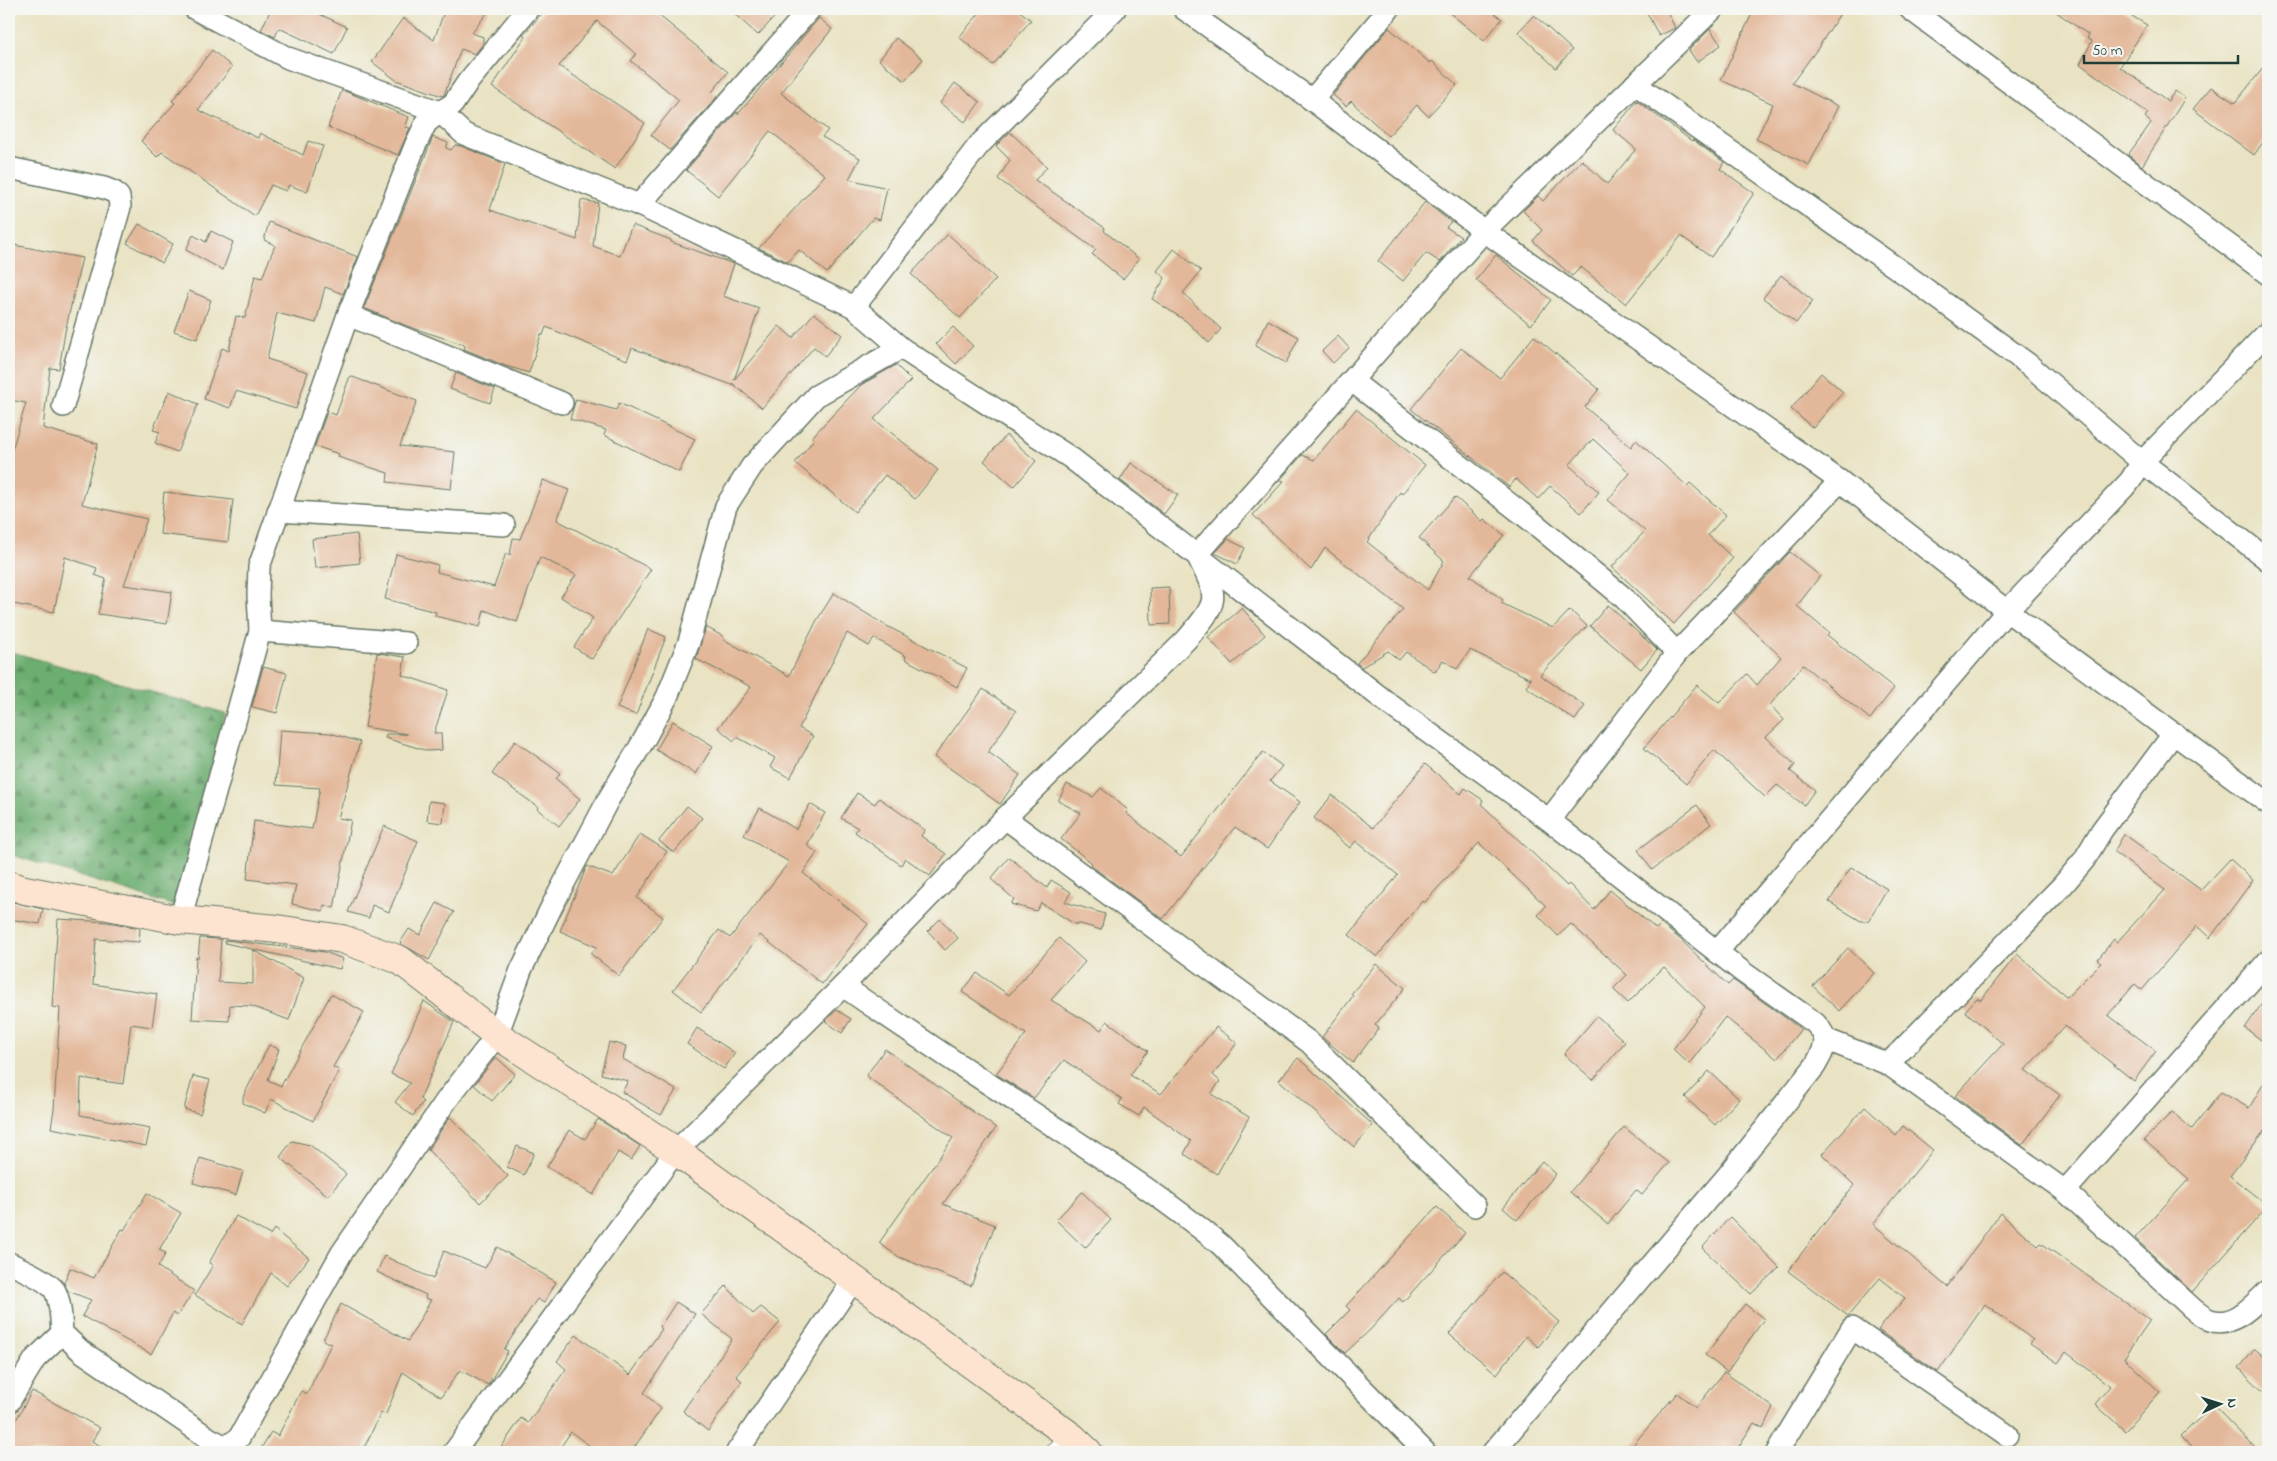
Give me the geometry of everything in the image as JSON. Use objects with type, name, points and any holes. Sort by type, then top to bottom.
[{"type":"street","points":[[195,9],[288,58],[440,112],[464,134],[639,205],[854,307],[901,348],[1071,458],[1393,707],[1549,820],[1717,952],[1815,1023],[1823,1031],[1826,1039],[1824,1050],[1815,1066],[1734,1167],[1493,1452]]},
{"type":"street","points":[[180,920],[260,631],[258,595],[260,567],[348,315],[415,146],[426,123],[453,104],[467,83],[528,9]]},
{"type":"street","points":[[639,205],[810,9]]},
{"type":"street","points":[[854,307],[979,145],[1115,9]]},
{"type":"street","points":[[1184,9],[1312,100],[1484,231],[1840,482],[2007,611],[2268,803]]},
{"type":"street","points":[[1312,100],[1389,9]]},
{"type":"street","points":[[1196,555],[1484,231],[1714,9]]},
{"type":"street","points":[[1910,9],[2268,274]]},
{"type":"street","points":[[1635,84],[1909,277],[2028,364],[2142,462],[2268,560]]},
{"type":"street","points":[[9,168],[104,188],[114,192],[119,197],[120,207],[63,406]]},
{"type":"street","points":[[348,315],[562,403]]},
{"type":"street","points":[[1717,952],[2007,611],[2130,481],[2142,462],[2268,332]]},
{"type":"street","points":[[9,1262],[32,1274],[54,1290],[60,1311],[62,1333],[97,1362],[225,1450],[239,1438],[340,1254],[446,1101],[497,1035],[521,970],[552,906],[608,800],[667,697],[689,642],[726,506],[752,466],[816,396],[901,348]]},
{"type":"street","points":[[1352,381],[1534,523],[1623,597],[1677,653]]},
{"type":"street","points":[[1549,820],[1677,653],[1840,482]]},
{"type":"street","points":[[278,512],[504,525]]},
{"type":"street","points":[[454,1452],[676,1151],[843,986],[1005,818],[1187,639],[1209,612],[1214,589],[1196,555]]},
{"type":"street","points":[[260,631],[406,643]]},
{"type":"street","points":[[1888,1064],[2068,879],[2084,860],[2102,830],[2174,733]]},
{"type":"street","points":[[1005,818],[1309,1042],[1476,1206]]},
{"type":"street","points":[[9,884],[25,890],[180,920],[277,929],[342,939],[400,960],[497,1035],[676,1151],[854,1279],[1072,1447]]},
{"type":"street","points":[[2065,1191],[2268,961]]},
{"type":"street","points":[[843,986],[940,1053],[1146,1187],[1187,1217],[1221,1245],[1425,1452]]},
{"type":"street","points":[[1826,1039],[1888,1064],[2065,1191],[2193,1309],[2211,1320],[2228,1321],[2245,1313],[2268,1291]]},
{"type":"street","points":[[737,1452],[854,1279]]},
{"type":"street","points":[[1777,1452],[1852,1328],[2007,1435]]},
{"type":"street","points":[[9,1402],[35,1359],[62,1333]]},
{"type":"green space","points":[[9,651],[225,713],[178,907],[9,854]]},
{"type":"building","points":[[271,9],[309,9],[347,27],[334,54],[279,28],[275,37],[261,30]]},
{"type":"building","points":[[445,9],[490,9],[472,33],[483,37],[483,44],[475,54],[461,49],[444,95],[442,96],[396,80],[372,62],[403,18],[434,40]]},
{"type":"building","points":[[546,9],[651,9],[728,72],[712,92],[717,97],[670,150],[651,135],[679,100],[631,61],[636,54],[597,21],[559,66],[645,123],[615,169],[492,87],[525,37],[523,35]]},
{"type":"building","points":[[729,9],[782,9],[758,35]]},
{"type":"building","points":[[983,9],[1017,9],[1031,20],[993,65],[959,37]]},
{"type":"building","points":[[1445,9],[1489,9],[1502,19],[1484,41]]},
{"type":"building","points":[[1645,9],[1666,9],[1675,28],[1659,36]]},
{"type":"building","points":[[1754,9],[1843,9],[1818,48],[1792,83],[1838,106],[1809,165],[1756,139],[1773,104],[1721,80]]},
{"type":"building","points":[[2052,9],[2120,9],[2147,25],[2120,67],[2168,101],[2175,91],[2185,98],[2142,166],[2128,155],[2151,123],[2145,117],[2148,113],[2080,64],[2092,41],[2087,38],[2089,35]]},
{"type":"building","points":[[1534,15],[1572,50],[1556,68],[1518,32]]},
{"type":"building","points":[[819,18],[832,29],[781,93],[828,130],[822,137],[860,158],[849,179],[887,188],[880,220],[873,218],[827,273],[799,250],[788,262],[759,248],[825,175],[770,131],[718,196],[686,170],[737,112],[738,114]]},
{"type":"building","points":[[1389,28],[1430,63],[1432,61],[1457,85],[1428,116],[1417,105],[1388,136],[1351,101],[1346,106],[1333,95]]},
{"type":"building","points":[[1710,29],[1721,45],[1697,62],[1689,50]]},
{"type":"building","points":[[896,38],[923,59],[905,81],[879,60]]},
{"type":"building","points":[[212,50],[232,67],[198,110],[258,138],[260,133],[303,155],[308,141],[323,146],[307,192],[289,185],[286,191],[271,185],[255,216],[162,152],[157,157],[141,141],[175,103],[172,101]]},
{"type":"building","points":[[2268,62],[2268,135],[2254,155],[2193,109],[2211,87],[2235,103]]},
{"type":"building","points":[[955,83],[980,102],[965,122],[940,103]]},
{"type":"building","points":[[342,90],[409,117],[405,127],[410,128],[398,155],[328,127]]},
{"type":"building","points":[[1637,101],[1724,162],[1720,169],[1754,193],[1711,257],[1681,236],[1626,304],[1581,267],[1572,276],[1533,241],[1542,230],[1523,211],[1538,196],[1543,201],[1582,160],[1607,184],[1636,149],[1613,130]]},
{"type":"building","points":[[1010,132],[1047,167],[1035,180],[1105,228],[1104,231],[1139,259],[1123,279],[1092,254],[1096,250],[998,179],[1010,160],[996,146]]},
{"type":"building","points":[[433,137],[448,143],[446,148],[451,150],[455,145],[461,146],[505,164],[490,210],[577,240],[581,200],[598,203],[593,246],[620,256],[632,225],[671,240],[671,242],[734,264],[723,296],[759,309],[734,380],[779,326],[793,338],[814,313],[842,335],[825,356],[814,347],[762,408],[732,383],[732,385],[632,348],[627,360],[546,327],[543,335],[541,334],[529,373],[503,365],[464,349],[465,345],[407,326],[364,308]]},
{"type":"building","points":[[1425,202],[1451,222],[1446,227],[1461,237],[1440,262],[1426,253],[1403,281],[1378,261]]},
{"type":"building","points":[[269,222],[358,257],[343,294],[325,287],[316,323],[277,313],[267,359],[308,372],[296,409],[236,391],[230,408],[204,399],[222,348],[229,351],[236,316],[245,318],[255,276],[262,278],[275,245],[264,240]]},
{"type":"building","points":[[139,224],[173,244],[162,263],[127,243]]},
{"type":"building","points":[[211,231],[233,242],[223,270],[186,250],[193,235],[206,242]]},
{"type":"building","points":[[948,234],[996,279],[960,318],[911,274]]},
{"type":"building","points":[[9,244],[82,258],[65,332],[59,369],[50,368],[43,428],[98,444],[82,504],[147,519],[124,585],[172,592],[167,624],[98,614],[106,579],[95,575],[97,568],[65,557],[54,612],[9,603],[9,460],[26,403],[9,400]]},
{"type":"building","points":[[1174,249],[1201,271],[1183,293],[1221,329],[1209,343],[1186,321],[1152,299],[1165,278],[1157,271]]},
{"type":"building","points":[[1496,255],[1551,300],[1531,325],[1476,280]]},
{"type":"building","points":[[1781,275],[1813,301],[1796,323],[1763,298]]},
{"type":"building","points":[[189,291],[211,300],[197,339],[174,331]]},
{"type":"building","points":[[1268,320],[1299,337],[1286,363],[1255,346]]},
{"type":"building","points":[[953,327],[973,346],[956,364],[936,344]]},
{"type":"building","points":[[1338,336],[1349,348],[1333,363],[1322,351]]},
{"type":"building","points":[[1534,336],[1599,389],[1585,407],[1631,447],[1636,440],[1687,486],[1690,483],[1726,515],[1708,535],[1733,558],[1674,624],[1612,567],[1645,531],[1608,500],[1630,473],[1593,439],[1569,465],[1599,492],[1581,513],[1550,486],[1538,499],[1516,479],[1509,487],[1411,409],[1461,348],[1500,378]]},
{"type":"building","points":[[896,365],[911,380],[874,419],[938,470],[915,499],[885,475],[855,512],[795,463],[814,439],[812,437],[861,385]]},
{"type":"building","points":[[456,373],[495,389],[490,403],[450,389]]},
{"type":"building","points":[[1821,373],[1843,392],[1813,428],[1791,409]]},
{"type":"building","points":[[350,376],[417,401],[400,446],[455,452],[451,489],[387,482],[388,473],[338,457],[339,454],[315,446],[327,412],[336,415]]},
{"type":"building","points":[[169,391],[198,404],[177,452],[155,443],[160,432],[153,430]]},
{"type":"building","points":[[576,399],[616,410],[619,403],[695,439],[679,472],[604,435],[606,430],[570,419]]},
{"type":"building","points":[[1356,409],[1425,465],[1402,494],[1400,492],[1367,542],[1428,590],[1444,561],[1419,538],[1455,497],[1482,521],[1484,519],[1504,535],[1470,576],[1503,600],[1501,603],[1553,628],[1570,610],[1587,626],[1540,675],[1585,706],[1575,720],[1526,687],[1531,679],[1470,650],[1457,669],[1443,660],[1435,672],[1406,652],[1399,660],[1388,651],[1362,667],[1357,663],[1403,609],[1325,548],[1311,570],[1253,515],[1284,481],[1280,480],[1302,455],[1314,460]]},
{"type":"building","points":[[1006,435],[1036,461],[1014,487],[984,461]]},
{"type":"building","points":[[1131,463],[1178,495],[1164,514],[1120,480]]},
{"type":"building","points":[[543,480],[569,490],[557,520],[651,569],[592,659],[574,647],[593,618],[561,597],[576,575],[540,557],[517,622],[484,610],[480,627],[435,616],[436,612],[385,599],[396,554],[438,565],[437,572],[494,587],[506,553],[510,555],[513,538],[520,539]]},
{"type":"building","points":[[164,492],[233,500],[228,542],[160,534]]},
{"type":"building","points":[[357,534],[360,563],[315,568],[312,539]]},
{"type":"building","points":[[1228,539],[1245,548],[1237,564],[1215,553]]},
{"type":"building","points":[[1790,552],[1820,576],[1797,606],[1829,633],[1827,635],[1894,688],[1870,719],[1803,665],[1770,705],[1784,720],[1766,737],[1795,765],[1790,771],[1815,790],[1804,805],[1777,785],[1765,797],[1714,750],[1686,784],[1644,748],[1697,685],[1719,703],[1747,674],[1757,685],[1781,657],[1734,612]]},
{"type":"building","points":[[1169,587],[1170,624],[1151,625],[1150,588]]},
{"type":"building","points":[[834,593],[883,624],[967,668],[957,687],[905,659],[906,656],[874,638],[869,646],[847,633],[799,728],[813,736],[790,778],[770,767],[775,758],[737,737],[734,741],[718,728],[751,687],[696,659],[706,627],[724,637],[723,639],[789,676],[817,620]]},
{"type":"building","points":[[1608,605],[1657,650],[1641,669],[1590,626]]},
{"type":"building","points":[[1242,608],[1265,635],[1232,664],[1208,637]]},
{"type":"building","points":[[648,629],[666,637],[636,715],[617,708]]},
{"type":"building","points":[[377,653],[405,657],[402,675],[448,690],[434,733],[441,733],[442,750],[428,751],[385,738],[386,734],[407,734],[365,727]]},
{"type":"building","points":[[263,667],[287,673],[277,713],[252,707]]},
{"type":"building","points":[[983,689],[1016,711],[988,752],[1020,775],[1000,804],[934,757]]},
{"type":"building","points":[[673,721],[713,746],[696,774],[656,750]]},
{"type":"building","points":[[280,730],[330,733],[360,742],[338,818],[351,820],[334,908],[324,905],[323,911],[292,904],[296,885],[247,879],[254,821],[312,829],[320,788],[276,785]]},
{"type":"building","points":[[515,741],[560,773],[556,779],[580,799],[559,826],[537,809],[538,807],[492,774]]},
{"type":"building","points":[[1263,752],[1282,766],[1270,781],[1300,802],[1267,849],[1235,827],[1163,919],[1090,865],[1092,863],[1061,839],[1081,813],[1058,801],[1067,784],[1093,797],[1101,788],[1128,810],[1126,813],[1181,857]]},
{"type":"building","points":[[1425,764],[1461,794],[1465,788],[1483,800],[1481,804],[1567,886],[1569,884],[1594,910],[1610,890],[1656,929],[1661,924],[1681,940],[1728,985],[1733,980],[1801,1029],[1777,1059],[1725,1017],[1689,1064],[1673,1049],[1705,1007],[1664,967],[1628,1003],[1613,989],[1627,975],[1571,924],[1558,936],[1538,915],[1546,906],[1479,843],[1424,903],[1422,901],[1377,957],[1349,935],[1398,875],[1356,841],[1350,848],[1314,818],[1332,795],[1373,828]]},
{"type":"building","points":[[857,793],[875,804],[879,798],[925,830],[921,836],[946,854],[930,876],[905,858],[901,865],[855,832],[858,828],[841,818]]},
{"type":"building","points":[[429,801],[445,803],[443,823],[427,821]]},
{"type":"building","points":[[810,804],[825,813],[807,845],[817,853],[803,873],[868,924],[822,984],[760,935],[701,1012],[673,990],[719,930],[730,938],[789,862],[744,835],[760,808],[796,829]]},
{"type":"building","points":[[1697,805],[1711,824],[1652,870],[1638,850]]},
{"type":"building","points":[[687,806],[702,818],[674,853],[659,841]]},
{"type":"building","points":[[384,826],[418,841],[389,912],[372,905],[369,918],[348,912]]},
{"type":"building","points":[[640,834],[667,851],[637,898],[663,917],[619,976],[591,954],[597,947],[560,931],[587,866],[613,876]]},
{"type":"building","points":[[2124,834],[2201,890],[2230,859],[2253,880],[2210,938],[2197,926],[2142,990],[2135,984],[2108,1015],[2156,1051],[2134,1081],[2065,1026],[2025,1070],[2060,1095],[2022,1145],[1955,1096],[2003,1044],[1965,1011],[1977,998],[1981,1000],[2017,954],[2067,997],[2101,963],[2097,960],[2114,939],[2117,942],[2165,890],[2114,852]]},
{"type":"building","points":[[1009,857],[1047,888],[1051,880],[1071,892],[1065,902],[1105,914],[1101,930],[1077,923],[1076,925],[1041,903],[1036,911],[1011,904],[1014,899],[991,879]]},
{"type":"building","points":[[1851,867],[1887,889],[1868,921],[1861,921],[1829,902]]},
{"type":"building","points":[[9,901],[43,909],[40,924],[9,919]]},
{"type":"building","points":[[437,903],[454,912],[429,960],[400,943],[409,929],[420,935]]},
{"type":"building","points":[[58,919],[108,922],[140,928],[139,942],[96,939],[93,984],[157,994],[152,1027],[131,1024],[123,1084],[81,1078],[80,1115],[150,1128],[146,1146],[51,1128],[54,1109],[60,1008],[52,1007]]},
{"type":"building","points":[[940,919],[958,938],[945,950],[928,931]]},
{"type":"building","points":[[200,938],[221,939],[218,982],[253,984],[253,950],[304,978],[289,1020],[251,1006],[230,1005],[229,1021],[192,1019],[196,957],[198,958]]},
{"type":"building","points":[[1059,938],[1085,962],[1051,1000],[1101,1030],[1107,1021],[1148,1051],[1130,1075],[1161,1094],[1216,1027],[1237,1043],[1213,1075],[1220,1081],[1211,1094],[1249,1117],[1217,1174],[1184,1154],[1191,1141],[1144,1107],[1139,1116],[1119,1104],[1122,1099],[1064,1060],[1034,1098],[996,1074],[1026,1034],[962,992],[977,973],[1009,995]]},
{"type":"building","points":[[225,940],[325,952],[343,959],[340,969],[225,943]]},
{"type":"building","points":[[1848,948],[1874,973],[1839,1011],[1813,986]]},
{"type":"building","points":[[1376,964],[1405,988],[1375,1025],[1379,1028],[1353,1063],[1322,1037],[1353,996],[1351,994]]},
{"type":"building","points":[[331,994],[364,1012],[333,1067],[339,1070],[313,1121],[271,1099],[265,1113],[243,1103],[243,1097],[269,1045],[279,1049],[268,1080],[281,1086]]},
{"type":"building","points":[[2268,995],[2268,1045],[2245,1028]]},
{"type":"building","points":[[424,1001],[454,1022],[420,1099],[423,1102],[413,1116],[395,1102],[410,1083],[391,1074]]},
{"type":"building","points":[[837,1010],[851,1019],[842,1033],[825,1021]]},
{"type":"building","points":[[1597,1016],[1625,1042],[1593,1080],[1564,1054]]},
{"type":"building","points":[[697,1028],[735,1053],[724,1069],[687,1044]]},
{"type":"building","points":[[609,1042],[626,1046],[623,1059],[676,1090],[661,1115],[622,1092],[628,1081],[601,1074]]},
{"type":"building","points":[[885,1049],[996,1128],[943,1204],[995,1225],[971,1286],[899,1257],[879,1243],[953,1138],[866,1076]]},
{"type":"building","points":[[496,1057],[515,1074],[492,1101],[474,1085]]},
{"type":"building","points":[[1298,1058],[1373,1125],[1354,1147],[1279,1080]]},
{"type":"building","points":[[1709,1071],[1739,1099],[1715,1125],[1685,1097]]},
{"type":"building","points":[[193,1076],[210,1080],[200,1114],[184,1109]]},
{"type":"building","points":[[2268,1076],[2268,1126],[2230,1176],[2268,1206],[2192,1292],[2135,1238],[2189,1179],[2144,1140],[2172,1112],[2192,1129],[2221,1092],[2249,1108]]},
{"type":"building","points":[[1865,1107],[1896,1135],[1903,1126],[1933,1150],[1873,1224],[1947,1287],[2000,1213],[2038,1246],[2041,1243],[2150,1320],[2124,1358],[2160,1392],[2125,1431],[2095,1404],[2110,1386],[2066,1352],[2058,1363],[2030,1344],[2033,1340],[1985,1304],[1938,1372],[1878,1330],[1905,1298],[1880,1278],[1848,1316],[1788,1271],[1854,1185],[1822,1154]]},
{"type":"building","points":[[450,1117],[508,1176],[480,1203],[428,1150]]},
{"type":"building","points":[[598,1119],[640,1146],[631,1160],[618,1152],[593,1195],[547,1167],[569,1130],[585,1139]]},
{"type":"building","points":[[1624,1127],[1669,1163],[1642,1195],[1636,1190],[1608,1224],[1570,1192]]},
{"type":"building","points":[[292,1141],[310,1145],[346,1174],[328,1196],[280,1157]]},
{"type":"building","points":[[517,1146],[534,1153],[524,1175],[507,1167]]},
{"type":"building","points":[[200,1158],[243,1171],[236,1195],[193,1183]]},
{"type":"building","points":[[1542,1161],[1556,1174],[1517,1220],[1503,1208]]},
{"type":"building","points":[[1082,1192],[1111,1220],[1085,1248],[1056,1220]]},
{"type":"building","points":[[147,1193],[181,1213],[159,1250],[166,1253],[158,1267],[194,1291],[177,1316],[173,1313],[151,1354],[82,1316],[91,1300],[68,1291],[64,1283],[70,1268],[94,1278],[122,1229],[124,1230]]},
{"type":"building","points":[[1437,1207],[1465,1233],[1403,1302],[1399,1298],[1370,1330],[1345,1353],[1326,1334],[1350,1310],[1346,1306]]},
{"type":"building","points":[[236,1216],[270,1235],[274,1229],[309,1258],[287,1286],[271,1273],[242,1324],[195,1295],[213,1265],[209,1263]]},
{"type":"building","points":[[1730,1217],[1779,1267],[1751,1294],[1702,1248]]},
{"type":"building","points":[[497,1247],[556,1282],[544,1303],[537,1299],[504,1349],[508,1351],[488,1385],[460,1370],[441,1397],[403,1372],[386,1414],[381,1413],[362,1452],[259,1452],[271,1432],[278,1436],[301,1391],[307,1394],[331,1344],[323,1340],[341,1304],[408,1341],[431,1300],[425,1298],[426,1295],[377,1272],[384,1256],[433,1279],[444,1251],[485,1268]]},
{"type":"building","points":[[1502,1272],[1559,1322],[1538,1347],[1526,1336],[1497,1374],[1449,1334]]},
{"type":"building","points":[[726,1286],[753,1314],[761,1307],[780,1322],[736,1376],[742,1381],[708,1431],[683,1411],[732,1339],[701,1314]]},
{"type":"building","points":[[676,1302],[695,1314],[644,1393],[661,1409],[631,1452],[598,1452],[571,1432],[557,1452],[498,1452],[521,1418],[528,1423],[566,1369],[557,1361],[576,1335],[630,1375],[662,1329],[660,1327]]},
{"type":"building","points":[[1745,1304],[1764,1319],[1727,1372],[1705,1355]]},
{"type":"building","points":[[2255,1349],[2268,1360],[2268,1396],[2239,1368]]},
{"type":"building","points":[[1724,1372],[1773,1407],[1763,1428],[1754,1423],[1735,1452],[1692,1452],[1684,1447],[1680,1452],[1627,1452],[1677,1393],[1696,1408]]},
{"type":"building","points":[[32,1391],[100,1428],[92,1441],[111,1452],[9,1452],[9,1433]]},
{"type":"building","points":[[2213,1405],[2259,1452],[2195,1452],[2181,1436]]}]
